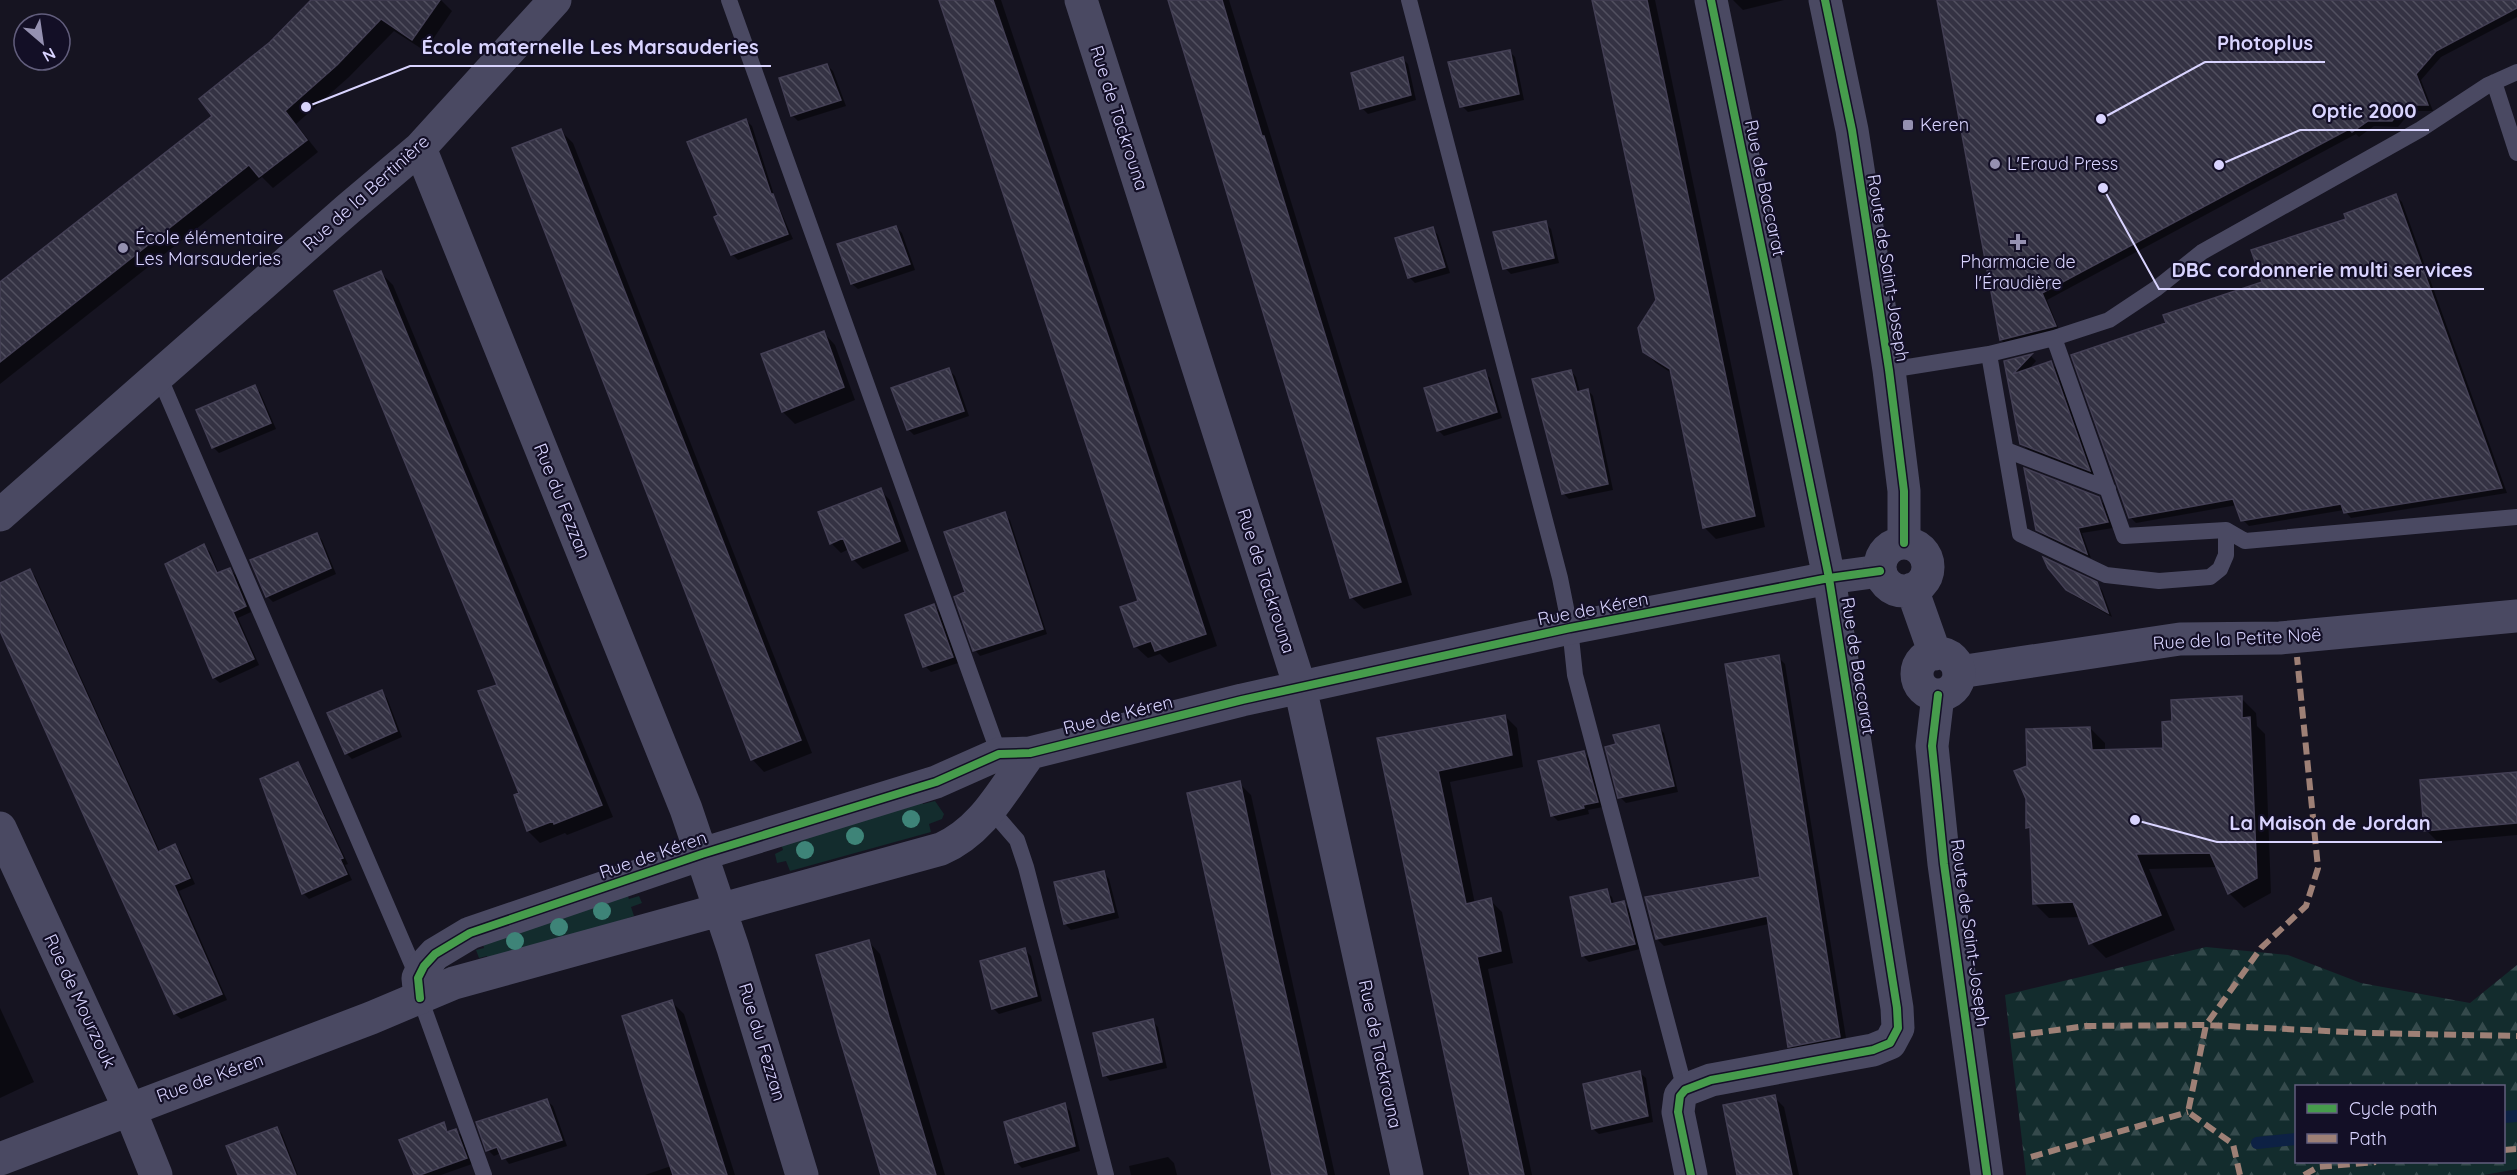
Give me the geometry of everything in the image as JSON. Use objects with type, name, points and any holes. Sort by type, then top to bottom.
[{"type":"street","name":"Rue de la Bertinière","points":[[0,515],[420,148],[555,0]]},
{"type":"street","name":"Rue de Tackrouna","points":[[1081,0],[1300,687],[1407,1175]]},
{"type":"street","name":"Rue de Baccarat","points":[[1685,1090],[1711,1080],[1873,1050],[1890,1043],[1898,1028],[1897,1008],[1829,578],[1711,0]]},
{"type":"street","name":"Route de Saint-Joseph","points":[[1825,0],[1852,130],[1889,370],[1904,491],[1904,543]]},
{"type":"street","name":"Rue du Fezzan","points":[[420,148],[686,809],[702,854]]},
{"type":"street","points":[[1904,543],[1920,548],[1927,562],[1928,571],[1924,579],[1912,590],[1892,587],[1884,580],[1880,571],[1881,560],[1886,551],[1894,545],[1904,543]]},
{"type":"street","name":"Rue de Kéren","points":[[419,988],[424,966],[435,954],[470,933],[702,854],[936,783],[1014,753],[1570,628],[1829,578],[1880,571]]},
{"type":"street","name":"Route de Saint-Joseph","points":[[1912,590],[1944,674],[1932,731],[1933,758],[1944,864],[1987,1175]]},
{"type":"street","name":"Rue de la Petite Noë","points":[[1944,674],[2180,639],[2280,638],[2517,616]]},
{"type":"street","name":"Rue de Kéren","points":[[0,1159],[419,988],[454,983],[941,849],[969,832],[992,810],[1014,753]]},
{"type":"street","name":"Rue de Mourzouk","points":[[0,828],[129,1108],[156,1175]]},
{"type":"street","name":"Rue de Kéren","points":[[702,854],[720,909]]},
{"type":"street","name":"Rue du Fezzan","points":[[720,909],[802,1175]]},
{"type":"street","points":[[1685,1090],[1680,1096],[1678,1112],[1692,1175]]},
{"type":"lane","points":[[729,0],[1014,753]]},
{"type":"lane","points":[[1408,0],[1560,578],[1570,628],[1575,675],[1685,1090]]},
{"type":"lane","points":[[1889,370],[1989,354],[2054,338],[2109,320],[2157,288],[2202,252],[2421,129],[2494,82],[2517,72]]},
{"type":"lane","points":[[2494,82],[2517,153]]},
{"type":"lane","points":[[2054,338],[2124,536],[2226,530],[2245,541],[2517,517]]},
{"type":"lane","points":[[1989,354],[2020,534],[2106,575],[2159,581],[2210,577],[2220,569],[2226,555],[2226,530]]},
{"type":"lane","points":[[159,376],[419,988],[484,1175]]},
{"type":"lane","points":[[2006,450],[2108,489]]},
{"type":"lane","points":[[992,810],[1017,840],[1026,867],[1106,1175]]},
{"type":"green space","points":[[921,799],[923,804],[935,801],[944,814],[942,819],[929,824],[931,832],[790,871],[786,861],[777,863],[775,854],[783,850],[780,840]]},
{"type":"green space","points":[[626,891],[629,899],[639,896],[642,903],[631,907],[634,916],[490,964],[487,956],[479,958],[476,950],[484,948],[482,940]]},
{"type":"green space","points":[[2206,947],[2288,955],[2361,983],[2470,1003],[2517,965],[2517,1169],[2484,1175],[2026,1175],[2005,995]]},
{"type":"building","points":[[311,0],[440,0],[412,40],[381,19],[337,65],[285,111],[307,140],[259,177],[249,165],[0,362],[0,282],[212,116],[199,99],[270,42]]},
{"type":"building","points":[[939,0],[993,0],[1109,339],[1206,634],[1155,651],[1151,641],[1134,647],[1120,607],[1138,601]]},
{"type":"building","points":[[1168,0],[1222,0],[1401,582],[1350,598]]},
{"type":"building","points":[[1592,0],[1647,0],[1755,516],[1703,528],[1670,369],[1643,352],[1638,328],[1656,300]]},
{"type":"building","points":[[1937,0],[2517,0],[2517,8],[2436,51],[2416,74],[2428,105],[2405,105],[2392,121],[2368,121],[2352,132],[2349,129],[2042,293],[2056,326],[2000,340]]},
{"type":"building","points":[[1510,50],[1519,94],[1460,107],[1448,62]]},
{"type":"building","points":[[1403,57],[1411,95],[1360,109],[1351,73]]},
{"type":"building","points":[[827,64],[841,100],[791,116],[779,78]]},
{"type":"building","points":[[746,119],[771,194],[773,194],[788,234],[731,255],[714,217],[718,215],[687,142]]},
{"type":"building","points":[[561,129],[801,740],[751,760],[512,148]]},
{"type":"building","points":[[2396,194],[2502,488],[2344,513],[2341,504],[2241,521],[2233,499],[2129,518],[2071,355],[2166,323],[2163,315],[2262,282],[2251,250],[2346,219],[2344,214]]},
{"type":"building","points":[[1546,221],[1554,258],[1503,269],[1493,232]]},
{"type":"building","points":[[896,226],[910,264],[851,284],[837,244]]},
{"type":"building","points":[[1433,227],[1445,267],[1408,278],[1395,238]]},
{"type":"building","points":[[381,271],[602,805],[554,824],[553,821],[527,831],[514,795],[519,793],[478,691],[497,685],[334,291]]},
{"type":"building","points":[[824,331],[844,387],[782,412],[761,354]]},
{"type":"building","points":[[2032,354],[2013,374],[2051,361],[2090,471],[2020,444],[2004,361]]},
{"type":"building","points":[[949,368],[964,411],[907,430],[891,388]]},
{"type":"building","points":[[1485,370],[1497,412],[1437,431],[1424,388]]},
{"type":"building","points":[[1571,370],[1577,392],[1588,389],[1608,484],[1562,494],[1532,379]]},
{"type":"building","points":[[255,385],[271,423],[212,448],[196,410]]},
{"type":"building","points":[[2024,468],[2099,497],[2108,522],[2078,528],[2087,554],[2036,530]]},
{"type":"building","points":[[881,488],[900,541],[852,560],[843,538],[830,544],[818,512]]},
{"type":"building","points":[[1005,512],[1043,629],[973,651],[954,597],[965,592],[944,532]]},
{"type":"building","points":[[317,533],[331,568],[266,597],[250,560]]},
{"type":"building","points":[[204,544],[217,573],[230,568],[246,606],[233,612],[254,659],[213,678],[165,564]]},
{"type":"building","points":[[2043,557],[2097,582],[2108,613],[2066,590],[2048,568]]},
{"type":"building","points":[[30,569],[158,852],[175,844],[190,878],[174,885],[222,994],[174,1014],[0,631],[0,583]]},
{"type":"building","points":[[934,604],[953,657],[923,667],[905,615]]},
{"type":"building","points":[[1779,655],[1840,1037],[1788,1047],[1767,916],[1656,939],[1645,897],[1760,877],[1725,664]]},
{"type":"building","points":[[382,690],[397,731],[345,754],[327,713]]},
{"type":"building","points":[[2242,696],[2242,718],[2250,717],[2257,878],[2228,894],[2210,853],[2136,854],[2161,915],[2089,944],[2073,902],[2033,904],[2030,827],[2026,828],[2026,799],[2014,771],[2027,766],[2026,729],[2090,727],[2092,750],[2163,748],[2162,722],[2172,721],[2171,700]]},
{"type":"building","points":[[1505,715],[1512,755],[1438,771],[1466,904],[1491,898],[1501,951],[1477,957],[1524,1175],[1470,1175],[1377,738]]},
{"type":"building","points":[[1659,725],[1674,786],[1618,798],[1605,747],[1616,744],[1613,735]]},
{"type":"building","points":[[1584,751],[1598,802],[1551,816],[1538,761]]},
{"type":"building","points":[[298,762],[343,858],[340,859],[347,874],[302,894],[260,779]]},
{"type":"building","points":[[2517,772],[2517,823],[2424,831],[2420,780]]},
{"type":"building","points":[[1240,781],[1327,1175],[1272,1175],[1187,793]]},
{"type":"building","points":[[1104,871],[1114,912],[1064,924],[1054,882]]},
{"type":"building","points":[[1607,889],[1611,904],[1624,901],[1635,944],[1582,956],[1570,897]]},
{"type":"building","points":[[869,940],[889,1017],[936,1175],[881,1175],[816,955]]},
{"type":"building","points":[[1025,948],[1037,996],[992,1009],[980,961]]},
{"type":"building","points":[[672,1000],[727,1175],[673,1175],[645,1091],[622,1016]]},
{"type":"building","points":[[1153,1019],[1162,1062],[1103,1076],[1093,1033]]},
{"type":"building","points":[[1640,1071],[1648,1116],[1592,1129],[1583,1084]]},
{"type":"building","points":[[1775,1095],[1792,1175],[1737,1175],[1723,1105]]},
{"type":"building","points":[[547,1099],[562,1140],[502,1159],[497,1147],[486,1151],[476,1122]]},
{"type":"building","points":[[1065,1103],[1075,1146],[1015,1163],[1004,1122]]},
{"type":"building","points":[[444,1122],[447,1132],[456,1129],[467,1158],[420,1175],[414,1175],[399,1140]]},
{"type":"building","points":[[277,1127],[296,1175],[238,1175],[226,1146]]},
{"type":"waterway","points":[[2505,1117],[2517,1116]]},
{"type":"waterway","points":[[2257,1143],[2295,1139]]},
{"type":"marked path","points":[[2240,1175],[2233,1144],[2188,1112],[2206,1025],[2261,948],[2306,906],[2318,868],[2297,657]]},
{"type":"marked path","points":[[2013,1036],[2086,1026],[2206,1025],[2366,1033],[2517,1036]]},
{"type":"marked path","points":[[2031,1157],[2188,1112]]},
{"type":"marked path","points":[[2505,1150],[2517,1149]]},
{"type":"marked path","points":[[2304,1175],[2318,1167],[2364,1163]]},
{"type":"cycle path","points":[[1691,1175],[1678,1112],[1680,1096],[1685,1090],[1711,1080],[1873,1050],[1890,1043],[1898,1028],[1897,1008],[1829,578],[1711,0]]},
{"type":"cycle path","points":[[1825,0],[1852,130],[1889,370],[1904,491],[1904,543]]},
{"type":"cycle path","points":[[420,998],[418,978],[424,966],[435,954],[470,933],[702,854],[936,782],[999,754],[1030,753],[1242,700],[1570,628],[1829,578],[1880,571]]},
{"type":"cycle path","points":[[1938,695],[1932,746],[1944,864],[1987,1175]]},
{"type":"place","name":"École maternelle Les Marsauderies","points":[[306,107]]},
{"type":"place","name":"Photoplus","points":[[2101,119]]},
{"type":"place","name":"Keren","points":[[1908,125]]},
{"type":"place","name":"L'Eraud Press","points":[[1995,164]]},
{"type":"place","name":"Optic 2000","points":[[2219,165]]},
{"type":"place","name":"DBC cordonnerie multi services","points":[[2103,188]]},
{"type":"place","name":"Pharmacie de l'Éraudière","points":[[2018,242]]},
{"type":"place","name":"École élémentaire Les Marsauderies","points":[[123,248]]},
{"type":"place","name":"La Maison de Jordan","points":[[2135,820]]}]
